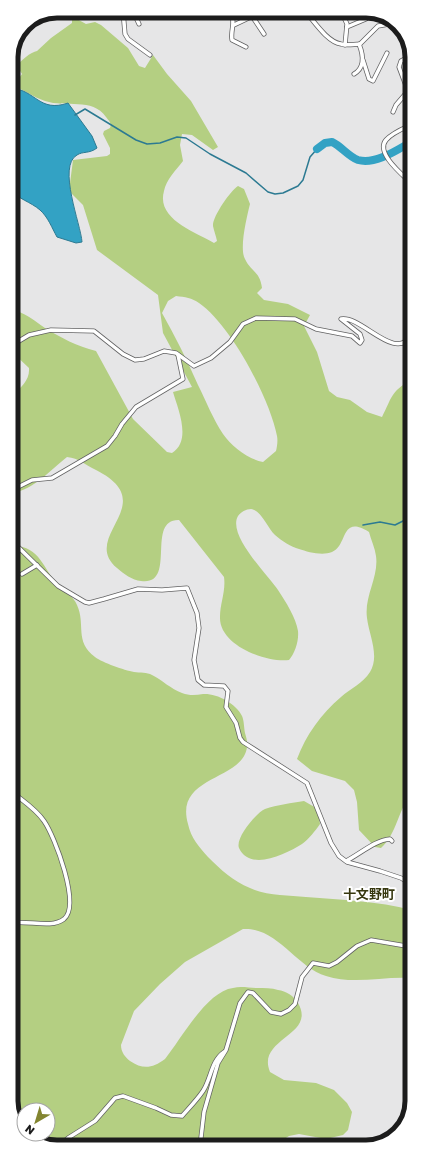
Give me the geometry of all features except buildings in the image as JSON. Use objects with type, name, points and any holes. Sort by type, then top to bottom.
[{"type":"street","points":[[124,18],[125,34],[128,39],[150,55]]},
{"type":"street","points":[[136,18],[139,24]]},
{"type":"street","points":[[232,18],[234,25],[232,40],[246,46]]},
{"type":"street","points":[[234,25],[248,18]]},
{"type":"street","points":[[253,18],[264,34]]},
{"type":"street","points":[[311,18],[328,37],[336,43],[345,45],[359,44],[378,26],[389,25]]},
{"type":"street","points":[[344,18],[347,27],[345,45]]},
{"type":"street","points":[[347,27],[366,18]]},
{"type":"street","points":[[359,44],[369,79],[373,81],[387,53]]},
{"type":"street","points":[[405,59],[401,61],[399,67],[405,83]]},
{"type":"street","points":[[354,74],[359,70],[363,60]]},
{"type":"street","points":[[399,112],[393,110],[405,95]]},
{"type":"street","points":[[405,128],[385,141],[384,151],[391,164],[405,177]]},
{"type":"street","points":[[18,341],[29,335],[51,330],[94,331],[123,354],[135,360],[144,359],[164,351],[178,355],[194,366],[211,358],[230,342],[243,324],[256,318],[295,319],[316,329],[352,336],[360,343],[362,340],[360,334],[340,319],[345,318],[393,344],[405,342]]},
{"type":"street","points":[[18,487],[32,480],[52,478],[107,446],[136,407],[184,379],[178,355]]},
{"type":"street","points":[[18,552],[20,549],[58,586],[69,594],[89,603],[138,589],[162,590],[187,588],[197,613],[199,628],[194,660],[198,680],[204,685],[224,686],[228,691],[226,708],[236,723],[240,738],[243,742],[307,783],[331,843],[339,856],[346,861],[387,873],[405,881]]},
{"type":"street","points":[[22,574],[37,566]]},
{"type":"street","points":[[18,797],[32,808],[49,829],[66,876],[70,910],[67,916],[61,920],[48,923],[18,923]]},
{"type":"street","points":[[346,861],[386,839],[390,839],[392,841]]},
{"type":"street","points":[[201,1140],[204,1112],[218,1063],[226,1050],[240,1003],[248,992],[253,993],[271,1012],[281,1014],[289,1010],[295,1004],[302,977],[313,963],[329,966],[337,962],[357,946],[371,940],[405,946]]},
{"type":"street","points":[[66,1140],[95,1121],[115,1098],[123,1096],[156,1108],[170,1116],[182,1116],[204,1090],[209,1074],[220,1055],[226,1050]]},
{"type":"green space","points":[[70,18],[76,18],[86,24],[95,22],[101,25],[128,48],[139,66],[145,68],[153,55],[167,74],[191,101],[218,147],[213,150],[192,135],[182,134],[180,145],[183,161],[165,187],[163,201],[166,209],[171,217],[179,223],[214,243],[217,241],[213,226],[219,210],[235,188],[238,186],[244,189],[250,204],[244,232],[243,254],[247,263],[261,282],[262,288],[257,293],[264,300],[288,304],[310,315],[304,326],[317,352],[329,391],[337,397],[350,400],[367,412],[382,417],[392,396],[405,383],[405,804],[391,836],[381,848],[375,847],[359,830],[357,802],[354,790],[345,781],[312,771],[297,759],[310,733],[327,710],[364,679],[373,666],[374,652],[368,625],[367,610],[376,564],[375,553],[369,532],[360,527],[353,527],[346,533],[337,549],[324,554],[315,553],[296,548],[275,535],[255,510],[245,510],[238,516],[236,524],[243,544],[281,595],[297,626],[298,639],[293,654],[289,660],[279,660],[257,655],[246,650],[235,644],[227,636],[222,627],[220,617],[224,577],[179,520],[169,523],[164,530],[158,573],[152,580],[141,581],[131,578],[122,572],[108,556],[107,544],[122,508],[122,495],[115,483],[82,462],[67,457],[35,484],[18,492],[18,390],[22,387],[28,376],[29,368],[18,358],[18,312],[25,314],[51,332],[82,347],[96,351],[133,419],[167,452],[172,453],[178,448],[182,433],[182,424],[173,392],[192,387],[163,333],[158,295],[97,250],[83,205],[69,191],[73,160],[107,156],[110,154],[110,148],[103,134],[104,131],[110,128],[110,122],[94,107],[78,104],[53,103],[45,101],[18,88],[18,80],[22,74],[18,65],[21,61],[37,51],[51,38],[72,23],[72,20]],"holes":[[[176,296],[188,298],[199,303],[224,328],[236,345],[258,383],[273,421],[277,438],[276,451],[263,462],[246,455],[236,448],[223,434],[181,348],[162,313],[168,301]]]},
{"type":"green space","points":[[18,547],[29,549],[35,554],[58,585],[74,599],[81,619],[82,639],[89,651],[95,657],[108,664],[125,670],[150,674],[185,694],[214,695],[230,703],[239,711],[243,720],[247,743],[243,758],[234,766],[199,787],[191,796],[186,808],[189,829],[193,838],[208,857],[238,882],[257,891],[278,895],[373,903],[405,908],[405,978],[347,980],[326,976],[305,965],[266,934],[255,930],[243,929],[185,962],[160,984],[134,1011],[121,1045],[122,1050],[126,1058],[130,1061],[139,1066],[148,1067],[165,1059],[195,1017],[204,1007],[223,991],[242,987],[271,988],[290,994],[298,1003],[302,1014],[300,1023],[271,1052],[268,1061],[270,1072],[284,1080],[316,1083],[334,1090],[347,1103],[352,1112],[348,1130],[343,1135],[326,1139],[299,1134],[289,1136],[283,1140],[56,1140],[56,1102],[18,1102]]},
{"type":"green space","points":[[304,801],[318,809],[320,824],[307,840],[287,852],[269,859],[251,859],[244,855],[239,848],[240,838],[247,826],[261,811],[284,804]]},
{"type":"water","points":[[18,90],[50,105],[68,103],[92,136],[97,148],[77,155],[71,161],[69,171],[72,196],[82,242],[76,243],[57,237],[48,219],[36,207],[18,197]]},
{"type":"waterway","points":[[75,115],[85,109],[136,140],[147,144],[160,143],[177,137],[186,138],[210,154],[246,173],[268,192],[275,194],[283,193],[298,186],[303,180],[310,157],[317,149]]},
{"type":"waterway","points":[[317,149],[325,143],[332,142],[355,159],[365,161],[379,159],[405,146]]},
{"type":"waterway","points":[[363,525],[380,522],[395,525],[405,520]]},
{"type":"district","name":"十文野町","points":[[369,894]]}]
